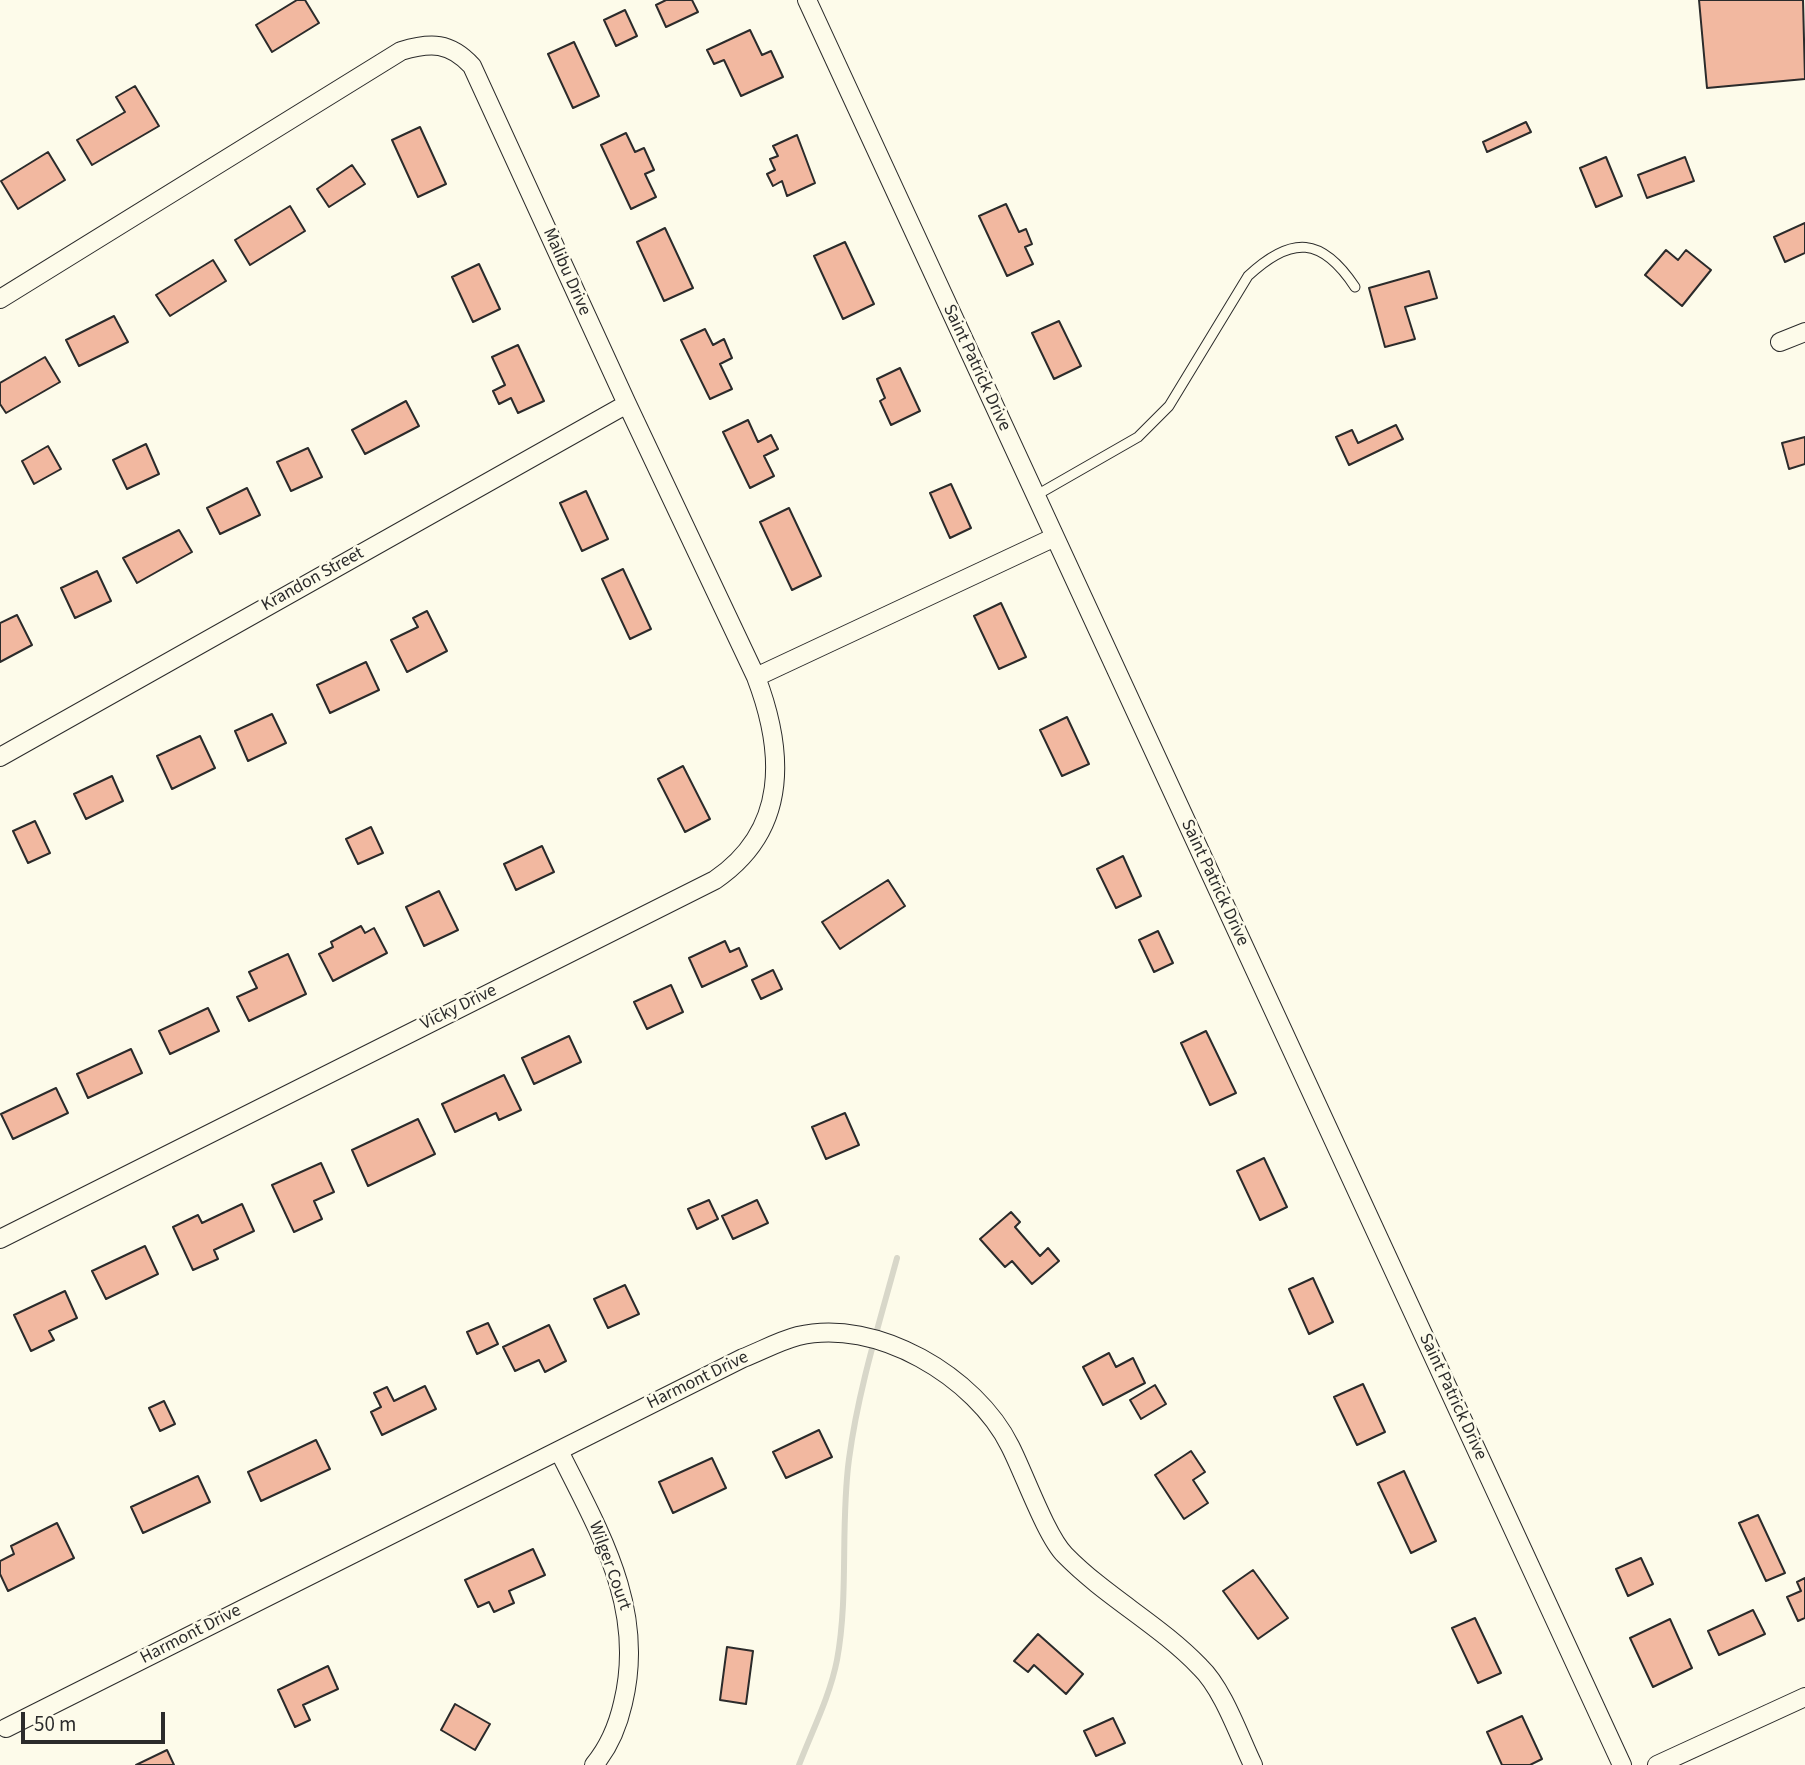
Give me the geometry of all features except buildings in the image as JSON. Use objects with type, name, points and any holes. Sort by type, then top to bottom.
[{"type":"street","name":"Saint Patrick Drive","points":[[807,0],[1622,1765]]},
{"type":"street","name":"Malibu Drive","points":[[0,299],[401,51],[438,44],[459,52],[472,65],[626,404],[756,677]]},
{"type":"street","points":[[1780,342],[1805,331]]},
{"type":"street","name":"Krandon Street","points":[[0,757],[626,404]]},
{"type":"street","points":[[756,677],[1055,537]]},
{"type":"street","name":"Vicky Drive","points":[[0,1238],[731,870],[757,841],[772,801],[773,730],[756,677]]},
{"type":"street","name":"Harmont Drive","points":[[6,1728],[743,1358],[799,1336],[841,1334],[891,1343],[940,1369],[981,1402],[1009,1443],[1063,1553],[1202,1668],[1225,1706],[1253,1765]]},
{"type":"street","name":"Wilger Court","points":[[559,1451],[597,1527],[619,1586],[630,1626],[630,1674],[618,1723],[594,1765]]},
{"type":"street","points":[[1657,1765],[1805,1697]]},
{"type":"lane","points":[[1035,496],[1138,437],[1169,406],[1248,276],[1266,259],[1307,247],[1329,254],[1339,263],[1355,287]]},
{"type":"waterway","points":[[799,1765],[825,1700],[837,1660],[843,1610],[849,1459],[863,1383],[897,1258]]}]
